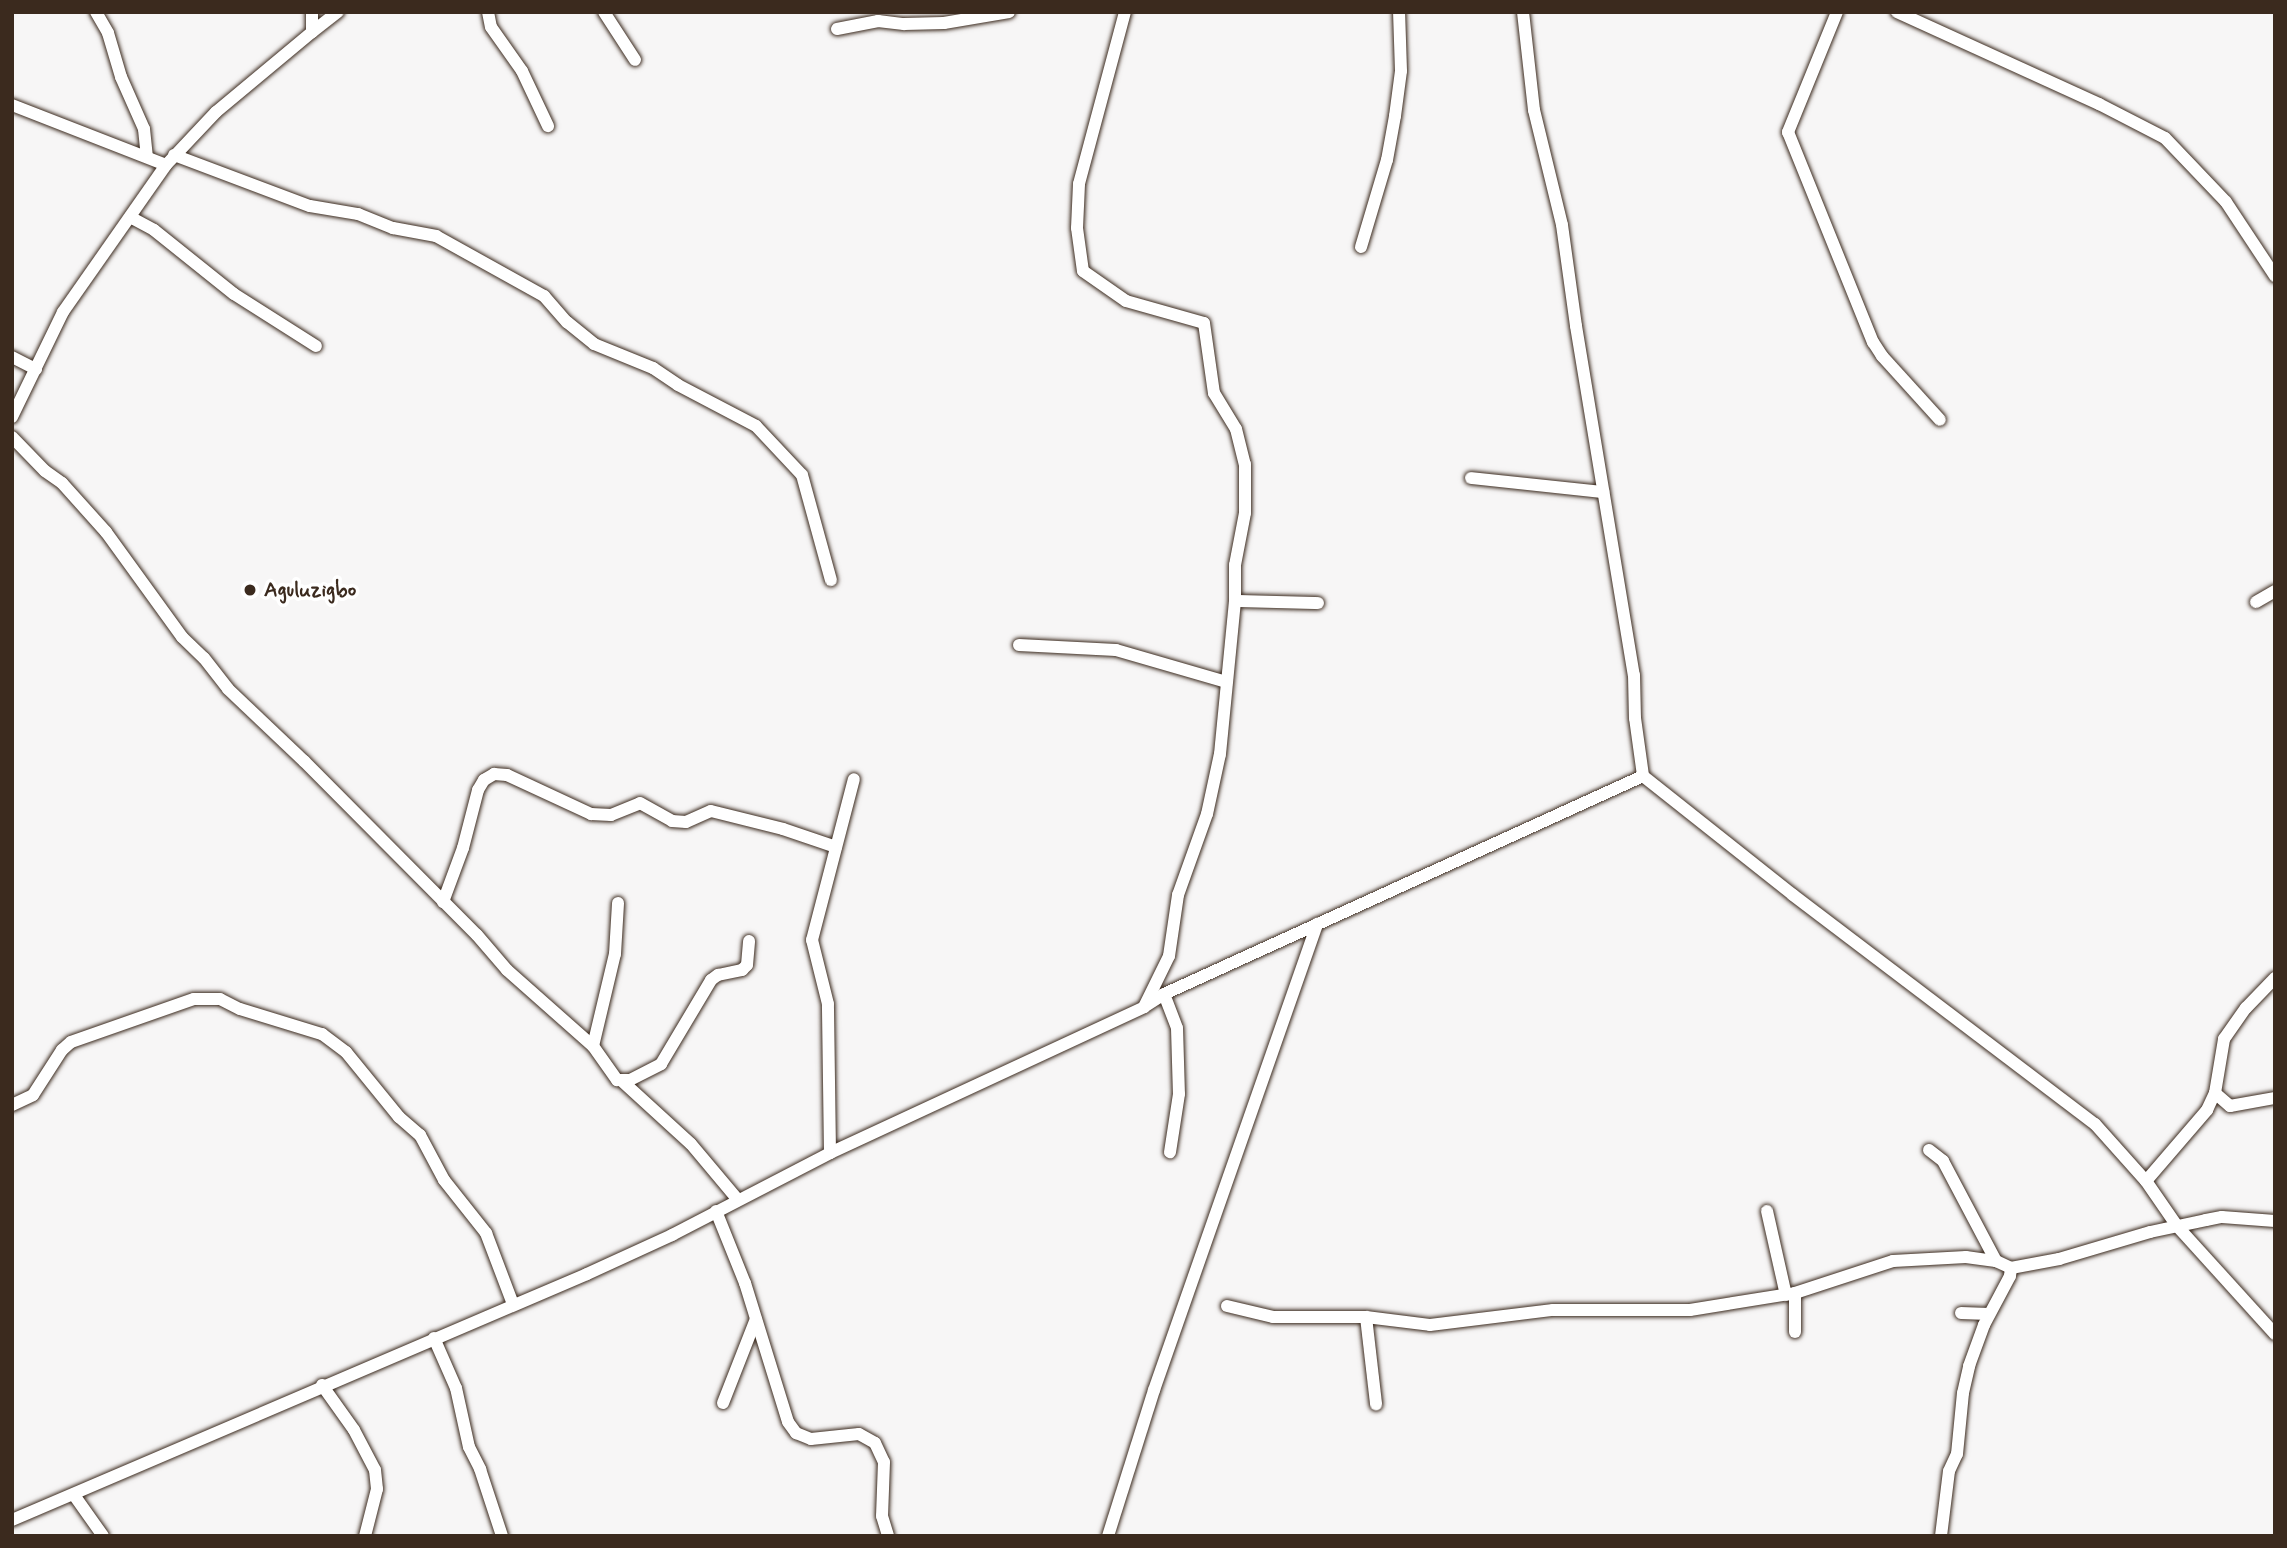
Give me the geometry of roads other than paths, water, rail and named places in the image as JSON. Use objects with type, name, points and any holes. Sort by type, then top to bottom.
[{"type":"street","points":[[96,12],[108,33],[121,77],[144,129],[147,157]]},
{"type":"street","points":[[312,12],[312,32]]},
{"type":"street","points":[[12,417],[63,312],[170,160],[216,113],[338,12]]},
{"type":"street","points":[[488,12],[491,27],[522,71],[548,126]]},
{"type":"street","points":[[604,12],[635,60]]},
{"type":"street","points":[[837,29],[878,21],[904,24],[944,23],[1009,12]]},
{"type":"street","points":[[1125,12],[1079,184],[1077,228],[1080,257],[1088,276],[1126,301],[1204,323],[1214,393],[1236,429],[1245,464],[1245,513],[1235,565],[1236,601],[1220,754],[1207,814],[1178,895],[1169,956],[1144,1007]]},
{"type":"street","points":[[1362,247],[1387,160],[1395,116],[1401,71],[1399,12]]},
{"type":"street","points":[[1522,12],[1534,110],[1562,225],[1634,675],[1636,729],[1643,776],[1793,895],[2095,1124],[2146,1181],[2176,1226],[2275,1334]]},
{"type":"street","points":[[1837,12],[1788,132],[1873,342],[1881,356],[1940,420]]},
{"type":"street","points":[[1897,12],[2099,104],[2165,138],[2226,202],[2275,276]]},
{"type":"street","points":[[12,105],[147,157],[170,160],[310,206],[358,214],[393,228],[436,236],[544,296],[567,322],[593,344],[653,368],[678,385],[756,426],[802,475],[831,580]]},
{"type":"street","points":[[130,217],[154,230],[255,309],[316,346]]},
{"type":"street","points":[[12,357],[36,369]]},
{"type":"street","points":[[12,437],[45,471],[62,483],[106,532],[182,636],[204,658],[228,690],[247,705],[516,978],[593,1046],[611,1073],[691,1144],[738,1200]]},
{"type":"street","points":[[1471,478],[1603,492]]},
{"type":"street","points":[[2256,602],[2275,591]]},
{"type":"street","points":[[1236,601],[1318,603]]},
{"type":"street","points":[[1019,645],[1107,649],[1226,681]]},
{"type":"street","points":[[443,902],[463,848],[478,790],[484,780],[494,774],[507,775],[592,814],[611,815],[640,803],[672,821],[686,822],[710,811],[783,829],[836,847]]},
{"type":"street","points":[[12,1520],[322,1385],[587,1274],[830,1153],[1144,1007],[1164,994],[1643,776]]},
{"type":"street","points":[[830,1153],[828,1004],[812,940],[854,779]]},
{"type":"street","points":[[593,1046],[615,954],[618,903]]},
{"type":"street","points":[[1108,1536],[1154,1390],[1317,924]]},
{"type":"street","points":[[622,1081],[630,1080],[661,1064],[711,980],[718,975],[742,970],[747,965],[749,941]]},
{"type":"street","points":[[2146,1181],[2196,1125],[2214,1093],[2224,1039],[2246,1008],[2275,978]]},
{"type":"street","points":[[1164,994],[1177,1028],[1179,1094],[1170,1152]]},
{"type":"street","points":[[12,1105],[33,1095],[71,1041],[194,999],[220,999],[240,1009],[322,1034],[332,1038],[346,1052],[399,1117],[427,1144],[444,1180],[486,1233],[513,1304]]},
{"type":"street","points":[[2214,1093],[2230,1106],[2275,1098]]},
{"type":"street","points":[[1929,1150],[1943,1161],[1996,1261]]},
{"type":"street","points":[[716,1211],[745,1283],[788,1422],[796,1433],[811,1439],[859,1434],[875,1443],[884,1462],[882,1516],[888,1536]]},
{"type":"street","points":[[1767,1211],[1791,1294],[1795,1332]]},
{"type":"street","points":[[1227,1306],[1273,1317],[1366,1317],[1430,1325],[1553,1310],[1690,1310],[1791,1294],[1894,1261],[1966,1257],[1996,1261],[2011,1268],[2059,1259],[2176,1226],[2222,1217],[2275,1221]]},
{"type":"street","points":[[1941,1536],[1949,1471],[1957,1454],[1963,1393],[1989,1314],[2010,1276],[2011,1268]]},
{"type":"street","points":[[1961,1313],[1989,1314]]},
{"type":"street","points":[[1366,1317],[1376,1404]]},
{"type":"street","points":[[723,1403],[756,1319]]},
{"type":"street","points":[[434,1338],[456,1388],[469,1447],[481,1469],[502,1536]]},
{"type":"street","points":[[322,1385],[354,1430],[375,1470],[377,1489],[365,1536]]},
{"type":"street","points":[[74,1495],[103,1536]]},
{"type":"place","name":"Aguluzigbo","points":[[250,590]]}]
